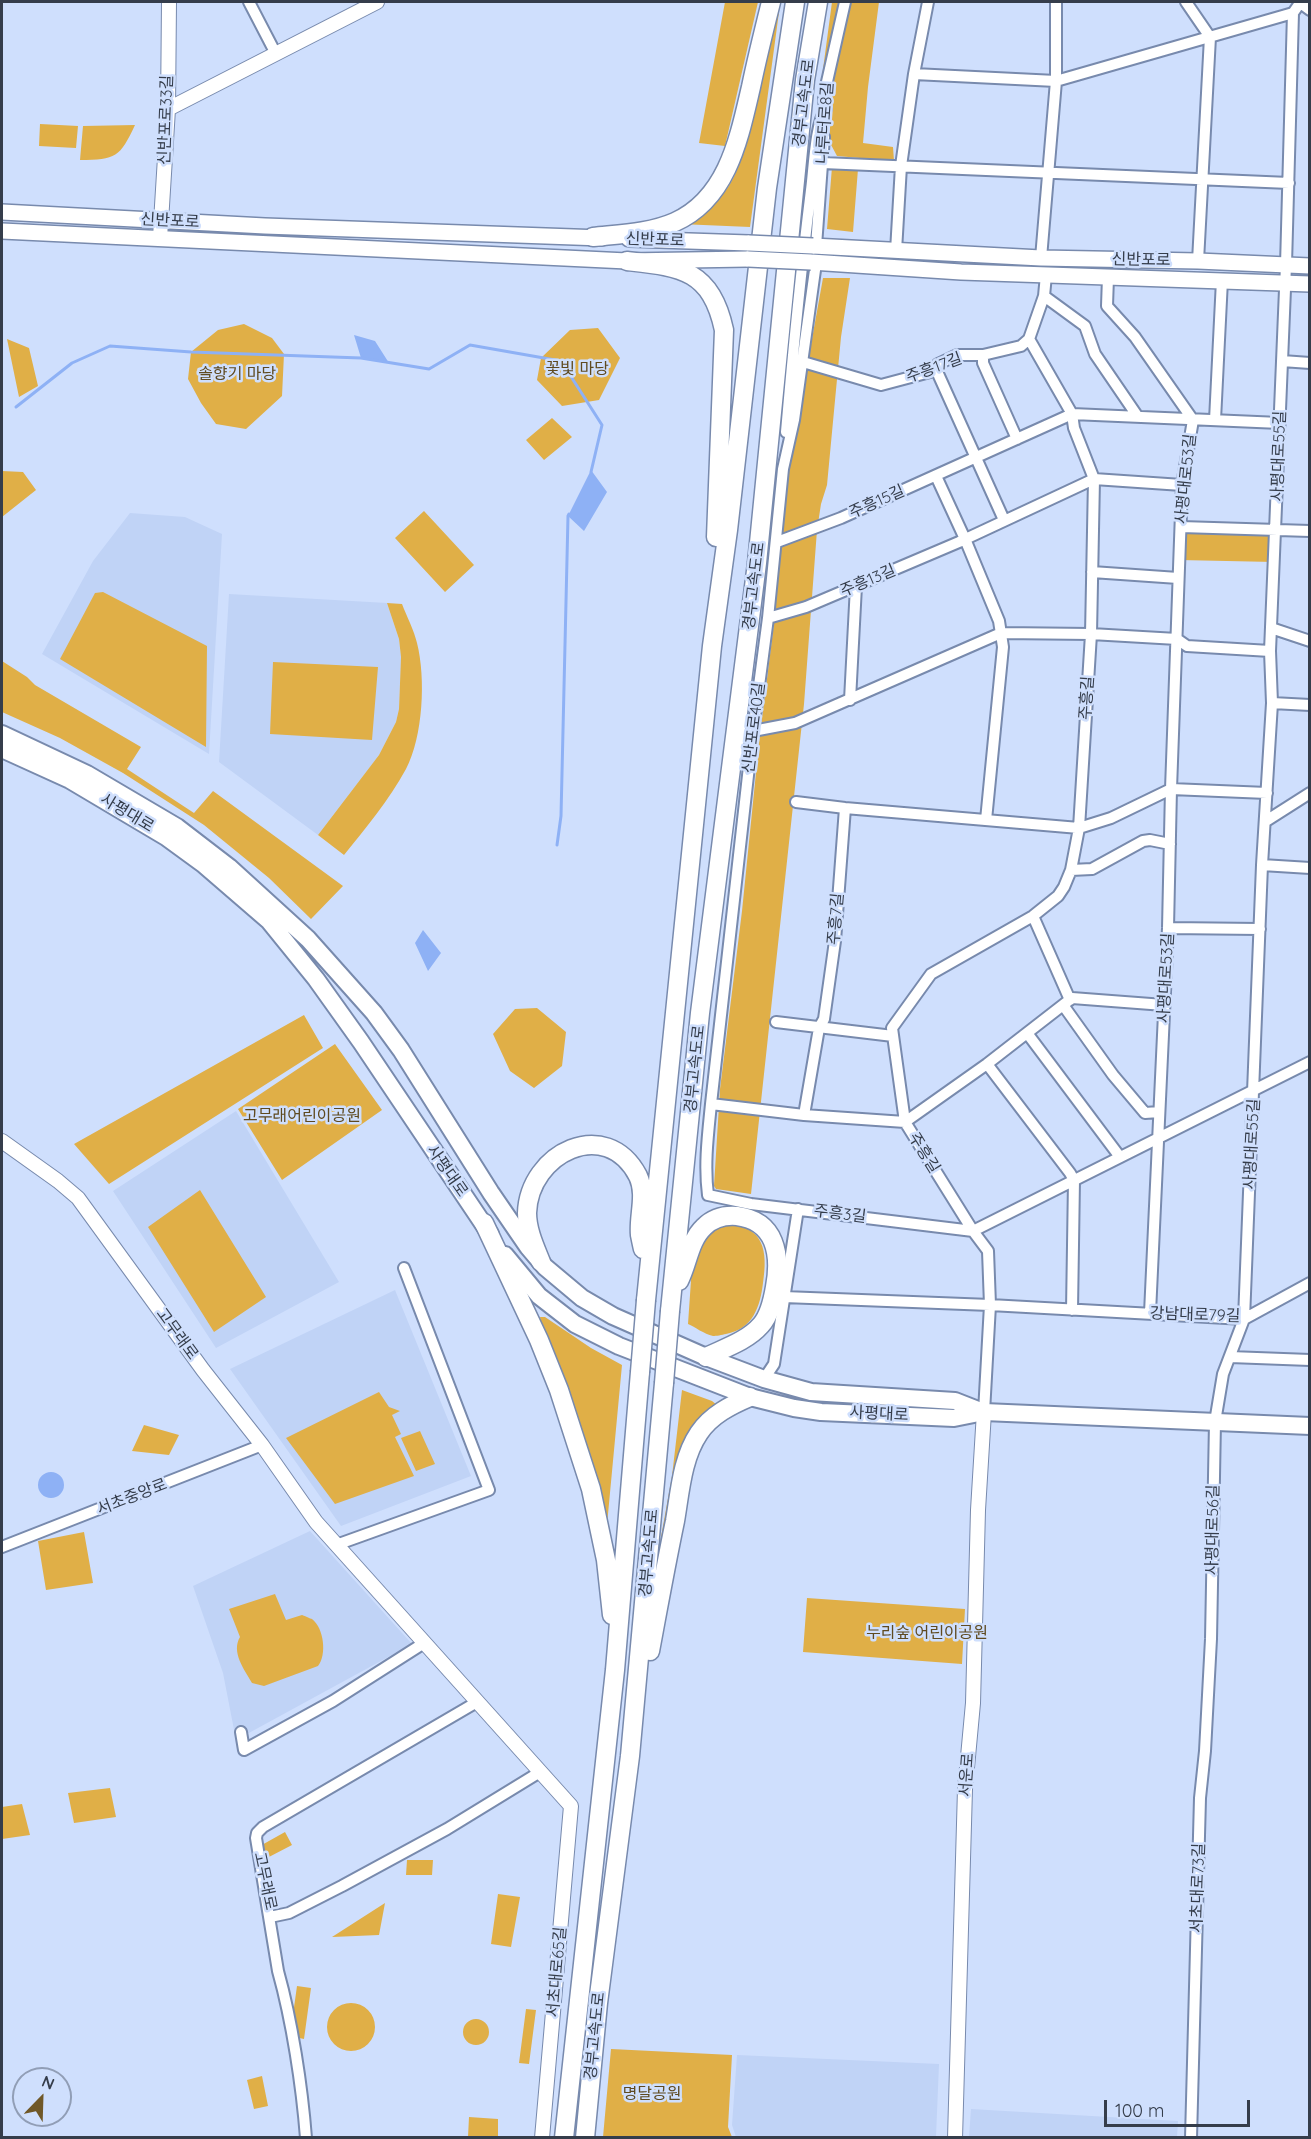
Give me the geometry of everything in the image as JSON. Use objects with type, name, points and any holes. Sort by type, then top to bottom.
[{"type":"highway","points":[[593,237],[647,230],[675,222],[694,210],[716,186],[728,166],[740,136],[771,2]]},
{"type":"highway","name":"경부고속도로","points":[[564,2138],[615,1670],[646,1300],[712,646],[728,530],[767,188],[795,2]]},
{"type":"highway","name":"경부고속도로","points":[[585,2138],[598,2003],[630,1756],[670,1303],[700,1013],[757,563],[805,80],[818,2]]},
{"type":"highway","points":[[627,261],[672,266],[689,273],[708,292],[722,320],[724,330],[712,646]]},
{"type":"highway","points":[[541,1262],[529,1229],[527,1215],[533,1186],[543,1169],[554,1158],[578,1147],[593,1145],[620,1155],[634,1169],[640,1180],[642,1204],[640,1235],[649,1271]]},
{"type":"highway","points":[[670,1303],[696,1238],[704,1227],[714,1220],[725,1216],[744,1218],[760,1225],[771,1237],[777,1253],[778,1270],[774,1296],[764,1322],[743,1339],[706,1357]]},
{"type":"highway","points":[[484,1223],[539,1340],[559,1390],[591,1489],[611,1595],[615,1670]]},
{"type":"highway","points":[[630,1756],[690,1450],[699,1432],[712,1419],[730,1406],[750,1397]]},
{"type":"main road","name":"신반포로","points":[[2,212],[161,221],[749,243],[1041,258],[1310,266]]},
{"type":"main road","name":"신반포로","points":[[2,231],[627,261],[748,259],[961,272],[1310,284]]},
{"type":"main road","name":"사평대로","points":[[2,734],[87,774],[177,827],[229,867],[308,939],[374,1013],[401,1050],[513,1227],[541,1262],[562,1283],[598,1308],[706,1357],[764,1379],[811,1392],[955,1401],[984,1412]]},
{"type":"main road","name":"사평대로","points":[[2,749],[70,780],[166,837],[203,864],[269,921],[309,970],[368,1051],[422,1135],[527,1284],[575,1324],[619,1346],[750,1397],[822,1412],[954,1418],[984,1412],[1310,1426]]},
{"type":"street","name":"신반포로33길","points":[[160,237],[168,109],[170,2]]},
{"type":"street","points":[[249,2],[276,54]]},
{"type":"street","points":[[168,109],[377,2]]},
{"type":"street","name":"나루터로8길","points":[[814,246],[823,163],[826,109],[824,95],[844,2]]},
{"type":"street","points":[[896,250],[901,166],[914,74],[928,2]]},
{"type":"street","points":[[1041,258],[1056,81],[1056,2]]},
{"type":"street","points":[[1186,2],[1209,37],[1198,261]]},
{"type":"street","points":[[914,74],[1056,81],[1293,13],[1300,2],[1310,10]]},
{"type":"street","name":"사평대로55길","points":[[1215,1422],[1223,1374],[1244,1319],[1262,865],[1272,703],[1270,651],[1289,183],[1293,13]]},
{"type":"street","points":[[783,469],[799,294],[819,126],[826,109]]},
{"type":"street","points":[[823,163],[1289,183]]},
{"type":"street","name":"신반포로40길","points":[[708,1195],[707,1154],[711,1104],[753,731],[777,542],[783,469],[794,420],[803,362],[814,262]]},
{"type":"street","points":[[1029,339],[1044,296],[1046,274]]},
{"type":"street","name":"사평대로53길","points":[[1108,277],[1107,306],[1135,337],[1193,420],[1182,485],[1168,928],[1150,1313]]},
{"type":"street","points":[[1215,420],[1222,280]]},
{"type":"street","points":[[1044,296],[1084,326],[1095,354],[1138,417]]},
{"type":"street","name":"주흥17길","points":[[803,362],[881,385],[930,372],[938,364],[957,355],[983,355],[1021,346],[1029,339]]},
{"type":"street","name":"주흥길","points":[[984,1412],[990,1305],[988,1251],[972,1231],[905,1122],[892,1029],[931,974],[1034,916],[1058,896],[1071,870],[1079,828],[1091,634],[1094,478],[1074,428],[1072,414],[1029,339]]},
{"type":"street","points":[[983,355],[983,363],[1017,439]]},
{"type":"street","points":[[1282,362],[1310,363]]},
{"type":"street","points":[[935,367],[1004,520]]},
{"type":"street","points":[[1072,414],[1280,423]]},
{"type":"street","name":"주흥15길","points":[[777,542],[841,518],[1072,414]]},
{"type":"street","points":[[936,476],[965,538],[999,621],[1001,633],[1003,647],[986,820]]},
{"type":"street","points":[[1094,478],[1182,485]]},
{"type":"street","name":"주흥13길","points":[[768,618],[806,607],[856,586],[1094,478]]},
{"type":"street","points":[[1181,527],[1310,531]]},
{"type":"street","points":[[1092,572],[1178,578]]},
{"type":"street","points":[[850,700],[856,586]]},
{"type":"street","points":[[1271,628],[1310,641]]},
{"type":"street","points":[[753,731],[795,723],[1001,633],[1091,634],[1177,639],[1187,646],[1270,651]]},
{"type":"street","points":[[1272,703],[1310,705]]},
{"type":"street","points":[[796,802],[1079,828],[1110,818],[1171,789],[1267,793]]},
{"type":"street","points":[[1266,821],[1310,793]]},
{"type":"street","name":"주흥7길","points":[[804,1115],[819,1028],[824,1019],[835,941],[845,808]]},
{"type":"street","points":[[1071,870],[1092,868],[1150,840],[1170,844]]},
{"type":"street","points":[[1262,865],[1310,868]]},
{"type":"street","points":[[1034,916],[1066,1002],[1117,1080],[1145,1113],[1159,1112]]},
{"type":"street","points":[[1168,928],[1260,929]]},
{"type":"street","points":[[711,1104],[804,1115],[905,1122],[987,1064],[1072,998],[1164,1005]]},
{"type":"street","points":[[776,1022],[893,1036]]},
{"type":"street","points":[[1028,1033],[1120,1157]]},
{"type":"street","points":[[972,1231],[1310,1062]]},
{"type":"street","points":[[987,1064],[1074,1180],[1072,1310]]},
{"type":"street","name":"고무래로","points":[[2,1141],[78,1198],[203,1370],[262,1445],[316,1522],[571,1806]]},
{"type":"street","name":"주흥3길","points":[[708,1195],[751,1204],[972,1231]]},
{"type":"street","points":[[764,1379],[774,1364],[798,1209]]},
{"type":"street","points":[[336,1545],[489,1490],[404,1268]]},
{"type":"street","name":"강남대로79길","points":[[784,1297],[990,1305],[1244,1319],[1310,1283]]},
{"type":"street","points":[[1230,1357],[1310,1360]]},
{"type":"street","name":"서운로","points":[[955,2138],[965,1799],[973,1703],[978,1510],[984,1412]]},
{"type":"street","name":"사평대로56길","points":[[1211,1639],[1215,1422]]},
{"type":"street","name":"서초중앙로","points":[[2,1547],[262,1445]]},
{"type":"street","name":"서초대로73길","points":[[1191,2138],[1200,1798],[1211,1639]]},
{"type":"street","points":[[242,1732],[244,1750],[333,1701],[424,1643]]},
{"type":"street","name":"고무래로","points":[[477,1702],[263,1827],[257,1833],[270,1917],[289,1913],[342,1886],[447,1829],[540,1772]]},
{"type":"street","name":"서초대로65길","points":[[542,2138],[571,1806]]},
{"type":"street","points":[[270,1917],[295,2058],[306,2138]]},
{"type":"shaded area","points":[[130,513],[185,517],[222,534],[209,754],[42,654],[93,561]]},
{"type":"shaded area","points":[[229,594],[387,603],[399,639],[401,657],[399,709],[396,722],[379,755],[318,835],[219,762]]},
{"type":"shaded area","points":[[236,1111],[339,1282],[216,1348],[113,1191]]},
{"type":"shaded area","points":[[395,1290],[471,1476],[341,1526],[230,1369]]},
{"type":"shaded area","points":[[310,1531],[412,1644],[236,1740],[223,1673],[193,1586]]},
{"type":"shaded area","points":[[737,2055],[939,2064],[936,2137],[736,2137],[732,2125]]},
{"type":"shaded area","points":[[971,2109],[1178,2121],[1177,2137],[969,2137]]},
{"type":"green space","points":[[725,2],[758,2],[725,146],[699,143]]},
{"type":"green space","points":[[832,2],[879,2],[863,143],[893,147],[894,161],[837,156],[829,141],[833,87],[821,84]]},
{"type":"green space","points":[[774,8],[779,12],[750,227],[680,224],[713,204],[727,188],[739,166],[744,152]]},
{"type":"green space","points":[[40,124],[78,126],[76,148],[39,146]]},
{"type":"green space","points":[[135,125],[125,144],[115,154],[102,159],[80,160],[83,126]]},
{"type":"green space","points":[[832,167],[858,169],[853,232],[827,229]]},
{"type":"green space","points":[[823,278],[850,278],[841,337],[827,485],[817,530],[804,704],[751,1194],[716,1189],[714,1186],[720,1089],[774,623],[784,494]]},
{"type":"green space","name":"솔향기 마당","points":[[244,324],[272,338],[284,354],[282,396],[246,429],[216,424],[188,379],[191,352],[218,330]]},
{"type":"green space","name":"꽃빛 마당","points":[[598,328],[620,358],[599,400],[562,406],[537,380],[541,358],[570,330]]},
{"type":"green space","points":[[7,339],[29,348],[38,386],[19,397]]},
{"type":"green space","points":[[552,418],[572,437],[544,460],[526,440]]},
{"type":"green space","points":[[2,471],[23,472],[36,490],[2,517]]},
{"type":"green space","points":[[424,511],[474,565],[445,592],[395,538]]},
{"type":"green space","points":[[1180,529],[1276,532],[1274,562],[1179,560]]},
{"type":"green space","points":[[103,592],[207,646],[206,747],[60,659],[95,593]]},
{"type":"green space","points":[[387,603],[402,604],[417,643],[422,690],[419,724],[412,756],[406,769],[385,803],[344,855],[318,835],[379,755],[396,722],[399,709],[401,657],[399,639]]},
{"type":"green space","points":[[2,661],[35,685],[141,747],[127,769],[194,813],[213,791],[343,886],[311,919],[269,878],[204,825],[123,773],[60,738],[2,712]]},
{"type":"green space","points":[[273,662],[378,667],[372,740],[270,734]]},
{"type":"green space","points":[[537,1008],[566,1032],[562,1066],[534,1088],[510,1071],[493,1034],[515,1009]]},
{"type":"green space","points":[[304,1015],[323,1048],[109,1184],[74,1144]]},
{"type":"green space","name":"고무래어린이공원","points":[[335,1044],[382,1110],[282,1180],[238,1109]]},
{"type":"green space","points":[[200,1190],[266,1297],[214,1332],[148,1227]]},
{"type":"green space","points":[[727,1224],[749,1230],[761,1242],[765,1261],[763,1283],[760,1300],[749,1322],[735,1331],[713,1336],[688,1324],[692,1266],[706,1233]]},
{"type":"green space","points":[[540,1317],[545,1317],[591,1348],[622,1365],[605,1546],[543,1337]]},
{"type":"green space","points":[[682,1390],[717,1405],[709,1410],[656,1579],[672,1476]]},
{"type":"green space","points":[[379,1392],[389,1407],[400,1411],[392,1415],[401,1434],[395,1437],[414,1476],[335,1504],[286,1438]]},
{"type":"green space","points":[[144,1425],[179,1435],[169,1455],[132,1451]]},
{"type":"green space","points":[[420,1431],[435,1464],[416,1471],[401,1438]]},
{"type":"green space","points":[[84,1532],[93,1583],[46,1590],[38,1541]]},
{"type":"green space","points":[[275,1594],[286,1620],[302,1615],[316,1623],[322,1635],[323,1655],[318,1666],[264,1686],[252,1683],[242,1666],[237,1649],[240,1637],[229,1609]]},
{"type":"green space","name":"누리숲 어린이공원","points":[[807,1598],[965,1609],[962,1664],[803,1652]]},
{"type":"green space","points":[[110,1788],[116,1817],[74,1823],[68,1793]]},
{"type":"green space","points":[[22,1804],[30,1835],[2,1839],[2,1807]]},
{"type":"green space","points":[[285,1832],[292,1845],[267,1858],[260,1846]]},
{"type":"green space","points":[[407,1860],[433,1860],[432,1875],[406,1875]]},
{"type":"green space","points":[[498,1894],[520,1897],[511,1947],[491,1944]]},
{"type":"green space","points":[[385,1903],[379,1935],[332,1937]]},
{"type":"green space","points":[[297,1986],[311,1988],[304,2039],[290,2036]]},
{"type":"green space","points":[[346,2003],[356,2003],[368,2010],[375,2022],[375,2032],[368,2044],[356,2051],[346,2051],[331,2040],[327,2032],[327,2022],[338,2007]]},
{"type":"green space","points":[[526,2009],[536,2010],[529,2064],[519,2063]]},
{"type":"green space","points":[[476,2019],[485,2023],[489,2032],[485,2041],[476,2045],[467,2041],[463,2032],[467,2023]]},
{"type":"green space","name":"명달공원","points":[[611,2049],[732,2055],[728,2127],[732,2137],[603,2137]]},
{"type":"green space","points":[[262,2076],[268,2106],[254,2109],[247,2080]]},
{"type":"green space","points":[[469,2117],[498,2119],[498,2137],[468,2137]]},
{"type":"water","points":[[354,335],[375,341],[389,363],[361,358]]},
{"type":"water","points":[[591,470],[607,492],[584,531],[568,516]]},
{"type":"water","points":[[423,930],[441,953],[428,971],[415,943]]},
{"type":"water","points":[[51,1472],[60,1476],[64,1485],[60,1494],[51,1498],[42,1494],[38,1485],[42,1476]]},
{"type":"waterway","points":[[16,407],[72,363],[110,346],[191,352],[361,358],[429,369],[470,345],[561,361],[602,425],[591,472]]},
{"type":"waterway","points":[[557,845],[561,816],[569,514]]}]
